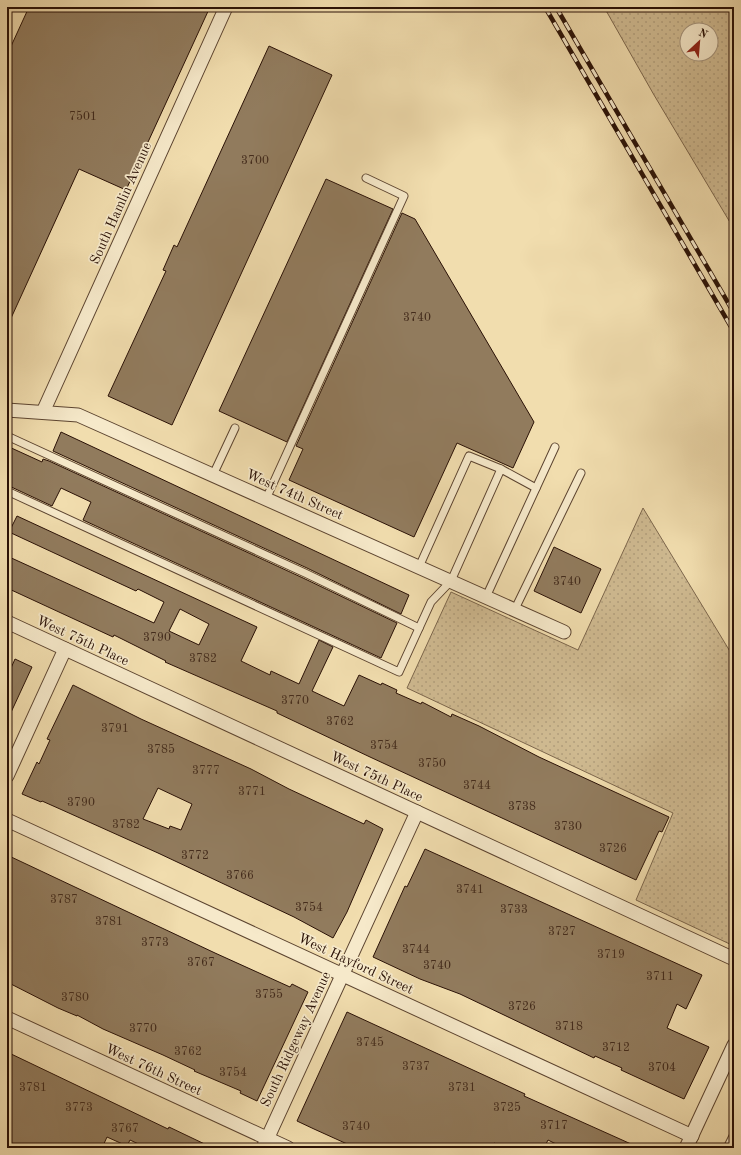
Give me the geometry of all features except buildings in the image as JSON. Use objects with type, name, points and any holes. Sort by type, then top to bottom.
[{"type":"street","name":"South Hamlin Avenue","points":[[43,412],[226,7]]},
{"type":"street","name":"West 74th Street","points":[[7,410],[78,415],[451,581],[514,611],[564,632]]},
{"type":"street","name":"West 75th Place","points":[[7,622],[734,959]]},
{"type":"street","points":[[7,776],[65,649]]},
{"type":"street","name":"South Ridgeway Avenue","points":[[265,1143],[417,812]]},
{"type":"street","name":"West Hayford Street","points":[[7,820],[342,974],[689,1142]]},
{"type":"street","name":"West 76th Street","points":[[7,1018],[265,1143],[288,1148]]},
{"type":"street","points":[[689,1142],[734,1044]]},
{"type":"lane","points":[[266,499],[404,196],[366,178]]},
{"type":"lane","points":[[214,475],[235,428]]},
{"type":"lane","points":[[7,436],[305,573],[419,628]]},
{"type":"lane","points":[[486,597],[555,447]]},
{"type":"lane","points":[[419,567],[469,456],[502,469],[536,488]]},
{"type":"lane","points":[[7,491],[399,672],[431,602],[451,581],[502,469]]},
{"type":"lane","points":[[514,611],[581,474]]},
{"type":"lane","points":[[727,1148],[734,1134]]},
{"type":"shaded area","points":[[604,7],[734,7],[734,229],[654,95]]},
{"type":"shaded area","points":[[643,508],[734,658],[734,946],[636,900],[673,813],[407,688],[451,592],[578,650]]},
{"type":"railway","points":[[545,7],[734,332]]},
{"type":"railway","points":[[556,7],[734,313]]}]
